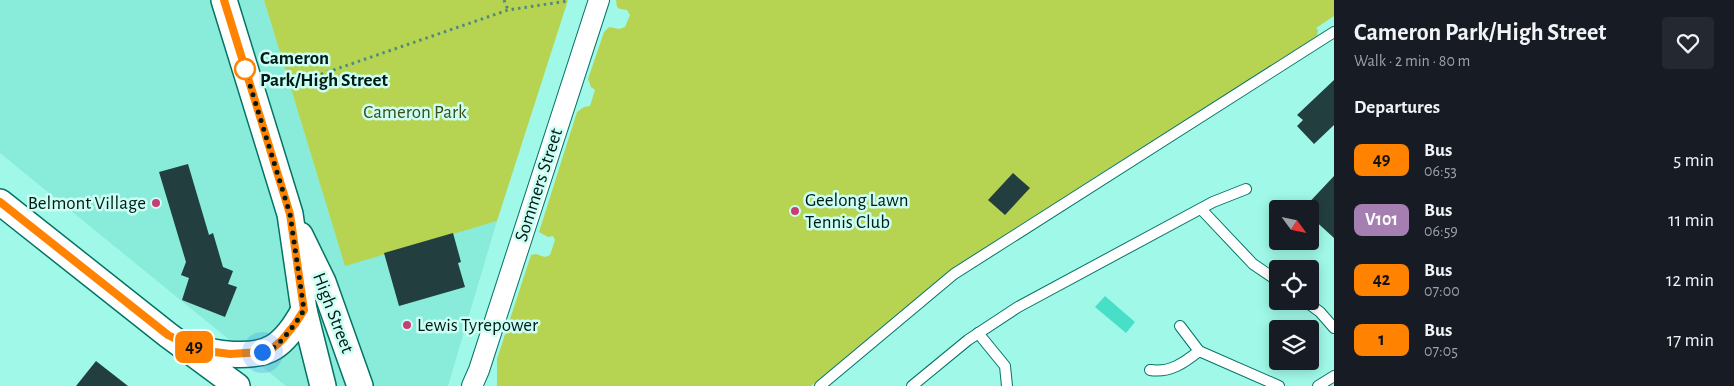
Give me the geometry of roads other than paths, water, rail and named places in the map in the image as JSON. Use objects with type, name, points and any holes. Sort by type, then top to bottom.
[{"type":"street","name":"High Street","points":[[224,0],[290,214],[323,282],[360,386]]},
{"type":"street","name":"Sommers Street","points":[[477,381],[599,0]]},
{"type":"street","points":[[0,202],[168,335],[236,386]]},
{"type":"street","name":"High Street","points":[[290,214],[304,310],[323,386]]},
{"type":"street","points":[[168,335],[188,345],[207,351],[230,354],[262,352],[273,348],[282,340],[304,310]]},
{"type":"street","points":[[168,335],[216,386]]},
{"type":"lane","points":[[820,386],[954,274],[1334,32]]},
{"type":"lane","points":[[912,386],[978,333],[1018,307],[1214,202],[1246,189]]},
{"type":"lane","points":[[1201,209],[1254,264],[1269,275]]},
{"type":"lane","points":[[1317,310],[1334,328]]},
{"type":"lane","points":[[1180,326],[1199,351],[1278,386]]},
{"type":"lane","points":[[978,333],[1004,366],[1007,386]]},
{"type":"lane","points":[[1150,370],[1161,371],[1183,364],[1199,351]]},
{"type":"lane","points":[[1318,386],[1334,376]]},
{"type":"place","name":"Cameron Park/High Street","points":[[245,69]]},
{"type":"place","name":"Belmont Village","points":[[156,203]]},
{"type":"place","name":"Geelong Lawn Tennis Club","points":[[795,211]]},
{"type":"place","name":"Lewis Tyrepower","points":[[407,325]]},
{"type":"park label","name":"Cameron Park","points":[[415,112]]}]
